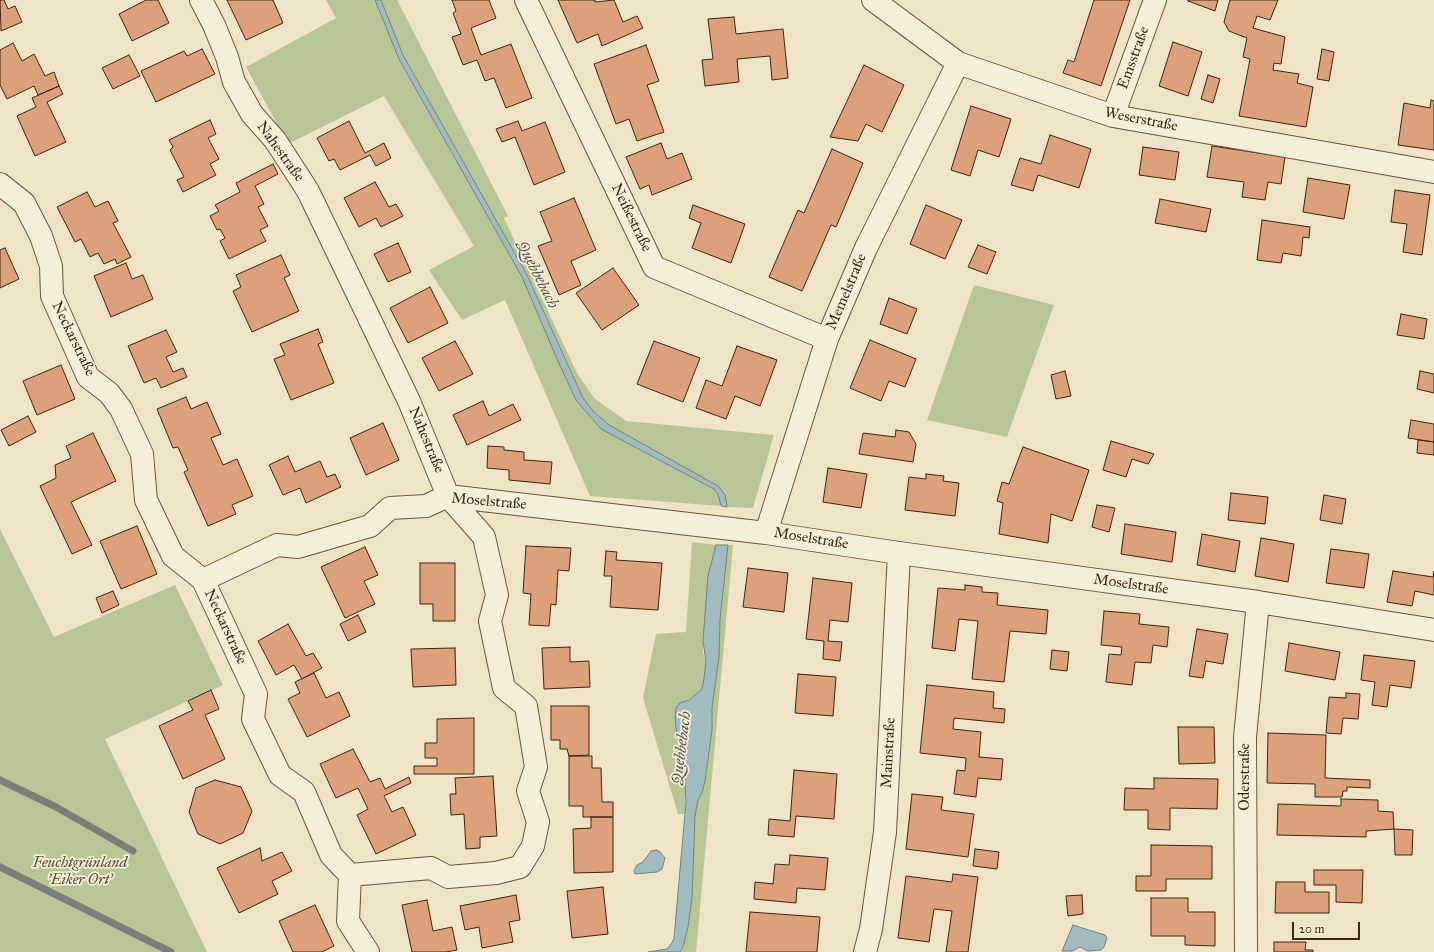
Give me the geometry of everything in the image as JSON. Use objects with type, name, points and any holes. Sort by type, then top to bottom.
[{"type":"street","name":"Nahestraße","points":[[201,0],[214,25],[227,57],[234,82],[245,102],[252,114],[275,140],[308,191],[409,401],[448,496],[484,537],[498,595],[490,621],[504,688],[526,706],[536,767],[528,791],[538,822],[533,846],[520,867],[496,873],[448,877],[431,868],[350,875]]},
{"type":"street","name":"Neißestraße","points":[[526,0],[654,267],[827,339]]},
{"type":"street","name":"Weserstraße","points":[[873,0],[958,63],[1113,116],[1434,172]]},
{"type":"street","name":"Emsstraße","points":[[1113,116],[1155,0]]},
{"type":"street","name":"Memelstraße","points":[[766,533],[827,339],[866,248],[958,63]]},
{"type":"street","name":"Neckarstraße","points":[[0,184],[24,203],[40,236],[51,266],[52,296],[88,377],[109,393],[121,409],[142,454],[146,500],[173,556],[203,580],[256,694],[253,719],[280,775],[304,792],[331,855],[350,875]]},
{"type":"street","name":"Moselstraße","points":[[203,580],[277,545],[298,547],[370,526],[390,508],[426,506],[448,496],[766,533],[899,553],[1258,602],[1434,630]]},
{"type":"street","name":"Mainstraße","points":[[865,952],[871,929],[885,832],[899,553]]},
{"type":"street","name":"Oderstraße","points":[[1246,952],[1245,737],[1258,602]]},
{"type":"street","points":[[350,875],[348,921],[368,952]]},
{"type":"green space","points":[[326,0],[375,0],[399,59],[522,277],[576,400],[601,429],[714,489],[718,494],[721,506],[590,496],[505,300],[462,320],[429,270],[474,246],[384,96],[288,144],[246,67],[336,18]]},
{"type":"green space","points":[[381,0],[397,0],[508,216],[504,218],[577,373],[594,398],[626,421],[774,435],[753,508],[727,507],[725,495],[718,486],[609,425],[593,411],[583,398],[527,275],[403,55]]},
{"type":"green space","points":[[974,285],[1054,305],[1007,437],[927,420]]},
{"type":"green space","name":"Feuchtgrünland 'Eiker Ort'","points":[[0,529],[54,637],[175,585],[223,685],[105,739],[207,952],[0,952]]},
{"type":"green space","points":[[692,542],[716,545],[708,576],[703,652],[706,662],[703,685],[699,692],[676,708],[675,717],[686,781],[685,814],[678,814],[643,698],[656,634],[686,632]]},
{"type":"green space","points":[[728,545],[733,545],[696,952],[680,952],[683,947],[688,927],[692,898],[695,816],[698,800],[702,793],[705,781],[712,730],[712,708],[719,657],[720,620]]},
{"type":"water","points":[[375,0],[381,0],[403,55],[527,275],[583,398],[593,411],[609,425],[718,486],[725,495],[727,507],[721,506],[718,494],[714,489],[601,429],[576,400],[522,277],[399,59]]},
{"type":"water","name":"Quebbebach","points":[[716,545],[728,545],[720,620],[719,657],[712,708],[712,730],[705,781],[702,793],[698,800],[695,816],[692,898],[688,927],[683,947],[680,952],[648,952],[667,949],[674,938],[686,802],[684,764],[677,737],[675,717],[676,708],[680,703],[689,700],[701,690],[703,685],[706,662],[703,641],[708,576]]},
{"type":"water","points":[[651,851],[659,851],[665,858],[662,869],[657,872],[635,874],[634,871],[637,865],[643,862]]},
{"type":"water","points":[[1073,925],[1105,935],[1107,938],[1104,947],[1101,950],[1088,951],[1080,947],[1072,951],[1062,951]]},
{"type":"building","points":[[0,0],[4,0],[8,9],[15,6],[22,22],[1,31]]},
{"type":"building","points":[[146,0],[158,0],[169,23],[132,41],[119,14]]},
{"type":"building","points":[[227,0],[273,0],[283,23],[246,40]]},
{"type":"building","points":[[452,0],[489,0],[496,18],[471,28],[481,55],[511,44],[532,98],[506,108],[494,78],[485,81],[477,60],[463,65],[452,37],[461,34],[453,13],[456,11]]},
{"type":"building","points":[[558,0],[595,0],[595,2],[614,0],[623,22],[637,16],[643,28],[602,46],[598,34],[577,43]]},
{"type":"building","points":[[1094,0],[1130,0],[1101,86],[1063,73],[1068,60],[1074,62]]},
{"type":"building","points":[[1188,0],[1218,0],[1215,11]]},
{"type":"building","points":[[1230,0],[1278,0],[1270,20],[1257,16],[1253,28],[1285,37],[1281,64],[1274,63],[1273,70],[1299,74],[1297,83],[1313,87],[1306,127],[1239,116],[1250,59],[1243,57],[1247,38],[1229,31],[1224,22]]},
{"type":"building","points":[[734,17],[736,34],[783,29],[788,78],[772,80],[770,56],[737,59],[739,82],[705,86],[702,60],[713,59],[708,19]]},
{"type":"building","points":[[1173,42],[1202,52],[1188,96],[1159,86]]},
{"type":"building","points":[[13,43],[22,61],[34,54],[45,76],[54,72],[59,86],[38,95],[34,86],[7,99],[0,85],[0,50]]},
{"type":"building","points":[[646,45],[659,81],[647,85],[664,132],[637,141],[629,119],[616,124],[594,64]]},
{"type":"building","points":[[202,49],[215,74],[156,102],[141,71],[184,51],[187,56]]},
{"type":"building","points":[[1322,49],[1334,52],[1329,81],[1317,79]]},
{"type":"building","points":[[129,55],[140,76],[113,89],[102,68]]},
{"type":"building","points":[[864,65],[904,85],[882,132],[866,124],[858,141],[830,137]]},
{"type":"building","points":[[1208,75],[1220,79],[1213,103],[1201,99]]},
{"type":"building","points":[[59,86],[63,94],[47,102],[66,142],[35,156],[17,116],[36,107],[32,98]]},
{"type":"building","points":[[1431,100],[1434,101],[1434,150],[1398,145],[1404,103],[1430,108]]},
{"type":"building","points":[[971,106],[1011,119],[999,157],[978,150],[970,176],[951,170]]},
{"type":"building","points":[[210,120],[216,134],[208,138],[219,159],[210,164],[216,175],[183,192],[177,180],[184,177],[170,150],[173,147],[169,140]]},
{"type":"building","points":[[349,121],[365,153],[384,143],[391,158],[376,166],[370,155],[340,170],[334,159],[329,161],[317,138]]},
{"type":"building","points":[[518,121],[522,131],[545,122],[565,172],[534,185],[515,137],[502,142],[496,129]]},
{"type":"building","points":[[1050,135],[1091,149],[1079,188],[1038,175],[1033,191],[1011,185],[1020,158],[1041,164]]},
{"type":"building","points":[[661,143],[667,159],[682,153],[692,179],[652,195],[649,185],[640,189],[626,157]]},
{"type":"building","points":[[1212,146],[1285,157],[1281,184],[1268,182],[1265,200],[1242,197],[1244,182],[1207,177]]},
{"type":"building","points":[[1143,147],[1179,152],[1175,180],[1139,175]]},
{"type":"building","points":[[832,149],[863,163],[836,227],[831,225],[802,291],[769,277],[798,210],[804,213]]},
{"type":"building","points":[[273,164],[278,174],[255,186],[264,204],[258,207],[268,226],[260,230],[266,241],[229,259],[220,241],[225,238],[220,229],[217,230],[210,216],[219,211],[215,205],[240,192],[236,183]]},
{"type":"building","points":[[1308,178],[1350,185],[1344,219],[1303,212]]},
{"type":"building","points":[[375,182],[389,207],[396,204],[403,216],[381,227],[376,218],[359,227],[344,198]]},
{"type":"building","points":[[1395,190],[1430,195],[1422,255],[1403,252],[1407,224],[1391,222]]},
{"type":"building","points":[[87,192],[95,207],[108,201],[118,221],[113,223],[131,257],[117,264],[115,259],[104,264],[98,253],[90,257],[81,239],[75,242],[57,207]]},
{"type":"building","points":[[574,198],[596,250],[571,261],[581,285],[559,295],[538,246],[552,241],[540,212]]},
{"type":"building","points":[[1160,199],[1211,209],[1206,232],[1155,223]]},
{"type":"building","points":[[693,205],[745,224],[731,263],[692,248],[701,223],[689,218]]},
{"type":"building","points":[[926,205],[962,220],[945,259],[910,244]]},
{"type":"building","points":[[1262,220],[1310,227],[1309,238],[1303,237],[1301,256],[1283,253],[1281,263],[1257,260]]},
{"type":"building","points":[[398,243],[411,272],[388,282],[374,254]]},
{"type":"building","points":[[978,245],[996,252],[987,274],[968,267]]},
{"type":"building","points":[[5,248],[19,279],[0,288],[0,250]]},
{"type":"building","points":[[281,255],[290,275],[284,278],[299,311],[252,332],[233,291],[241,287],[236,275]]},
{"type":"building","points":[[126,263],[132,279],[143,275],[153,299],[111,317],[94,276]]},
{"type":"building","points":[[613,268],[639,305],[602,330],[576,293]]},
{"type":"building","points":[[430,287],[448,323],[408,343],[390,308]]},
{"type":"building","points":[[889,298],[917,309],[907,334],[880,324]]},
{"type":"building","points":[[1401,314],[1427,319],[1424,339],[1397,335]]},
{"type":"building","points":[[318,329],[323,342],[318,344],[334,383],[291,400],[274,359],[285,355],[280,344]]},
{"type":"building","points":[[166,330],[177,352],[166,357],[173,372],[183,368],[187,377],[161,388],[156,378],[144,383],[128,346]]},
{"type":"building","points":[[870,340],[916,359],[905,387],[889,381],[881,401],[850,388]]},
{"type":"building","points":[[455,341],[473,374],[439,391],[422,358]]},
{"type":"building","points":[[654,341],[700,358],[683,402],[637,384]]},
{"type":"building","points":[[737,346],[777,360],[760,406],[735,396],[726,419],[696,408],[706,380],[722,386]]},
{"type":"building","points":[[61,365],[75,399],[37,415],[23,381]]},
{"type":"building","points":[[1065,371],[1071,396],[1056,399],[1051,375]]},
{"type":"building","points":[[1420,371],[1434,374],[1434,393],[1417,389]]},
{"type":"building","points":[[186,397],[191,409],[207,402],[221,434],[211,438],[223,465],[237,459],[253,496],[232,505],[236,514],[208,526],[184,472],[188,470],[178,447],[173,448],[157,409]]},
{"type":"building","points":[[483,401],[489,416],[513,404],[521,420],[467,445],[453,415]]},
{"type":"building","points":[[28,416],[36,432],[9,446],[1,430]]},
{"type":"building","points":[[1411,420],[1434,424],[1434,442],[1408,438]]},
{"type":"building","points":[[383,423],[399,460],[366,475],[350,438]]},
{"type":"building","points":[[896,430],[909,432],[916,444],[913,462],[859,454],[863,433],[895,437]]},
{"type":"building","points":[[93,433],[116,481],[71,502],[92,545],[72,554],[40,486],[56,478],[55,465],[71,458],[66,446]]},
{"type":"building","points":[[1418,440],[1434,442],[1434,455],[1417,453]]},
{"type":"building","points":[[1111,441],[1154,454],[1148,464],[1132,459],[1126,477],[1103,470]]},
{"type":"building","points":[[488,446],[504,447],[504,450],[524,452],[524,460],[552,462],[550,484],[509,480],[509,470],[487,468]]},
{"type":"building","points":[[1023,447],[1089,470],[1072,521],[1051,514],[1048,543],[999,534],[1003,503],[997,501],[1002,482],[1009,484]]},
{"type":"building","points":[[288,456],[295,472],[320,461],[327,477],[335,474],[341,487],[306,503],[300,488],[283,495],[269,465]]},
{"type":"building","points":[[828,468],[867,474],[861,508],[823,502]]},
{"type":"building","points":[[926,474],[944,476],[943,481],[959,483],[955,516],[905,510],[909,477],[926,479]]},
{"type":"building","points":[[1231,493],[1268,497],[1265,524],[1228,520]]},
{"type":"building","points":[[1324,495],[1346,499],[1342,524],[1320,520]]},
{"type":"building","points":[[1097,505],[1115,508],[1109,532],[1092,527]]},
{"type":"building","points":[[1125,524],[1176,532],[1172,562],[1121,554]]},
{"type":"building","points":[[137,526],[157,574],[121,589],[100,541]]},
{"type":"building","points":[[1202,534],[1240,541],[1235,572],[1197,565]]},
{"type":"building","points":[[1261,538],[1294,544],[1288,582],[1255,576]]},
{"type":"building","points":[[526,546],[571,548],[569,571],[558,570],[556,605],[551,604],[549,626],[529,625],[531,594],[523,593]]},
{"type":"building","points":[[365,547],[378,575],[364,581],[375,604],[345,618],[321,567]]},
{"type":"building","points":[[1331,549],[1369,554],[1364,588],[1326,583]]},
{"type":"building","points":[[606,551],[617,552],[616,560],[662,563],[658,610],[610,607],[612,576],[604,576]]},
{"type":"building","points":[[420,563],[455,563],[455,621],[433,621],[433,604],[420,604]]},
{"type":"building","points":[[748,568],[788,573],[784,612],[743,607]]},
{"type":"building","points":[[1393,571],[1433,577],[1434,571],[1434,595],[1415,591],[1412,606],[1387,602]]},
{"type":"building","points":[[813,578],[852,583],[848,622],[830,620],[828,641],[842,642],[840,661],[823,659],[824,641],[806,639]]},
{"type":"building","points":[[965,585],[982,587],[982,592],[998,593],[997,605],[1048,610],[1046,634],[1010,631],[1004,682],[972,679],[978,621],[959,619],[955,651],[932,648],[938,588],[965,590]]},
{"type":"building","points":[[113,591],[119,605],[102,613],[96,598]]},
{"type":"building","points":[[1104,611],[1140,614],[1139,624],[1169,627],[1167,647],[1153,645],[1151,663],[1135,662],[1132,685],[1106,682],[1109,654],[1121,655],[1122,647],[1101,645]]},
{"type":"building","points":[[358,615],[366,632],[348,641],[340,624]]},
{"type":"building","points":[[288,624],[306,656],[313,653],[322,668],[302,679],[294,665],[276,675],[258,641]]},
{"type":"building","points":[[1197,629],[1228,634],[1223,664],[1206,661],[1203,678],[1189,676]]},
{"type":"building","points":[[1289,643],[1340,652],[1335,680],[1285,671]]},
{"type":"building","points":[[570,647],[570,662],[589,661],[590,687],[544,689],[542,648]]},
{"type":"building","points":[[455,648],[456,685],[413,687],[411,649]]},
{"type":"building","points":[[1052,650],[1069,652],[1067,671],[1050,669]]},
{"type":"building","points":[[1364,655],[1415,661],[1411,688],[1390,685],[1387,707],[1372,705],[1375,682],[1361,680]]},
{"type":"building","points":[[314,673],[326,698],[339,692],[350,716],[307,737],[288,699],[300,693],[295,682]]},
{"type":"building","points":[[798,674],[836,677],[833,716],[795,713]]},
{"type":"building","points":[[927,685],[994,692],[993,708],[1005,709],[1004,723],[954,718],[953,729],[981,732],[979,757],[1003,759],[1001,780],[978,778],[976,797],[954,794],[957,770],[965,771],[966,758],[920,753]]},
{"type":"building","points":[[211,690],[219,709],[205,715],[225,759],[183,779],[159,726],[193,710],[188,701]]},
{"type":"building","points":[[1346,693],[1360,694],[1358,719],[1343,718],[1341,734],[1326,733],[1329,697],[1346,698]]},
{"type":"building","points":[[551,706],[589,706],[589,755],[569,756],[567,749],[560,749],[560,740],[551,740]]},
{"type":"building","points":[[474,718],[474,774],[414,774],[414,766],[437,766],[437,758],[425,758],[425,743],[437,743],[437,719]]},
{"type":"building","points":[[1178,727],[1214,727],[1215,763],[1179,764]]},
{"type":"building","points":[[1268,733],[1326,735],[1325,778],[1370,780],[1370,788],[1347,787],[1347,791],[1343,791],[1342,797],[1315,797],[1315,784],[1267,783]]},
{"type":"building","points":[[353,749],[370,782],[380,778],[385,789],[409,777],[411,783],[384,796],[392,812],[403,807],[416,835],[376,854],[357,815],[368,809],[358,788],[336,798],[320,764]]},
{"type":"building","points":[[569,756],[592,756],[592,768],[601,768],[602,802],[613,802],[613,817],[583,817],[583,806],[569,806]]},
{"type":"building","points":[[794,770],[837,774],[834,819],[796,816],[794,837],[768,835],[769,819],[790,821]]},
{"type":"building","points":[[493,776],[497,836],[480,837],[480,848],[466,849],[464,814],[451,815],[450,794],[456,794],[455,778]]},
{"type":"building","points":[[1154,778],[1218,779],[1217,809],[1170,808],[1170,830],[1148,829],[1148,810],[1124,810],[1125,788],[1154,789]]},
{"type":"building","points":[[215,780],[241,787],[252,811],[243,833],[220,844],[198,834],[189,812],[196,788]]},
{"type":"building","points":[[912,794],[943,797],[941,810],[974,814],[968,857],[906,849]]},
{"type":"building","points":[[1341,799],[1378,800],[1378,811],[1393,812],[1394,829],[1366,831],[1366,837],[1277,835],[1278,804],[1341,806]]},
{"type":"building","points":[[591,817],[613,817],[613,872],[574,873],[573,829],[591,828]]},
{"type":"building","points":[[1394,829],[1413,830],[1412,855],[1395,855]]},
{"type":"building","points":[[1151,845],[1212,846],[1212,879],[1166,879],[1166,891],[1136,891],[1136,876],[1151,876]]},
{"type":"building","points":[[260,848],[262,861],[282,852],[292,871],[272,881],[278,894],[239,913],[217,868]]},
{"type":"building","points":[[975,849],[999,852],[997,869],[973,866]]},
{"type":"building","points":[[790,855],[828,858],[825,890],[797,888],[796,903],[754,899],[755,882],[773,884],[775,864],[789,865]]},
{"type":"building","points":[[1314,870],[1363,870],[1362,903],[1336,902],[1336,885],[1314,885]]},
{"type":"building","points":[[953,874],[978,877],[968,952],[946,952],[952,911],[934,909],[929,942],[898,938],[906,876],[952,882]]},
{"type":"building","points":[[1276,882],[1305,882],[1305,892],[1329,892],[1329,913],[1275,913]]},
{"type":"building","points":[[603,887],[608,934],[572,938],[567,891]]},
{"type":"building","points":[[516,895],[520,920],[509,922],[513,942],[482,948],[479,927],[465,930],[460,906]]},
{"type":"building","points":[[1082,895],[1083,914],[1068,916],[1066,896]]},
{"type":"building","points":[[1151,898],[1188,898],[1188,912],[1215,912],[1215,946],[1185,945],[1185,936],[1151,936]]},
{"type":"building","points":[[427,900],[433,931],[452,927],[457,950],[446,952],[412,952],[402,905]]},
{"type":"building","points":[[315,905],[334,946],[322,952],[293,952],[279,921]]},
{"type":"building","points":[[750,912],[820,917],[817,952],[746,952]]},
{"type":"building","points":[[1274,942],[1306,942],[1305,950],[1313,950],[1313,952],[1274,952]]},
{"type":"waterway","points":[[0,780],[56,807],[133,851]]},
{"type":"waterway","points":[[0,867],[171,952]]}]
